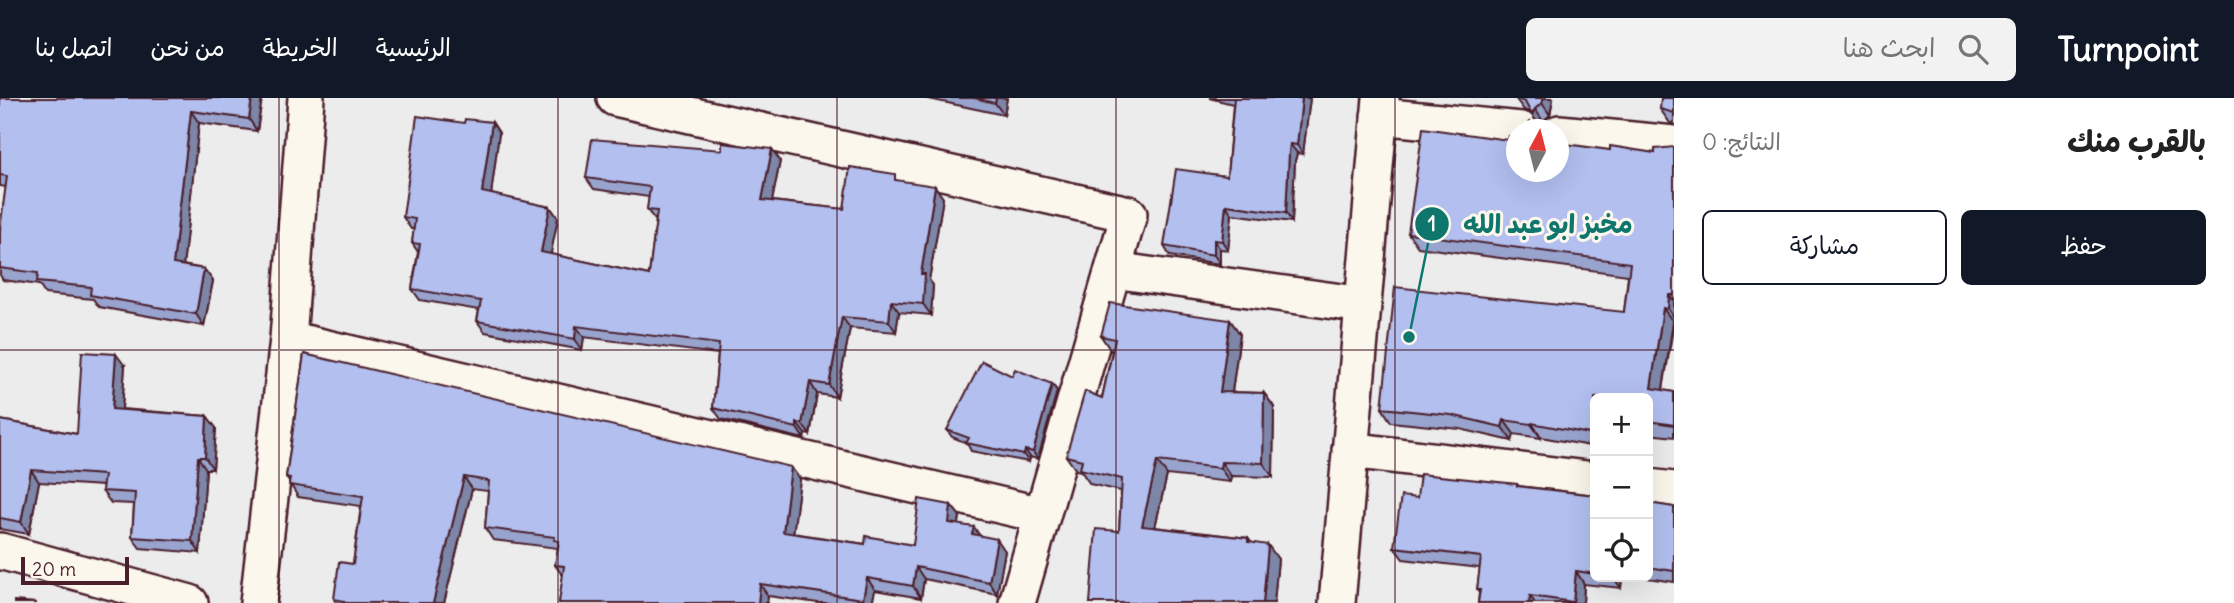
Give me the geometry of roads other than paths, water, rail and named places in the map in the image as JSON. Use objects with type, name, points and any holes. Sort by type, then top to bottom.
[{"type":"street","points":[[258,603],[288,339],[306,98]]},
{"type":"street","points":[[615,98],[1129,214],[1017,603]]},
{"type":"street","points":[[1337,603],[1380,107],[1506,128]]},
{"type":"street","points":[[1569,134],[1674,144]]},
{"type":"street","points":[[1113,270],[1363,305]]},
{"type":"street","points":[[288,339],[1042,515]]},
{"type":"street","points":[[1350,450],[1590,479]]},
{"type":"street","points":[[1653,487],[1674,490]]},
{"type":"street","points":[[0,551],[190,603]]},
{"type":"place","name":"مخبز ابو عبد الله","points":[[1409,337]]}]
